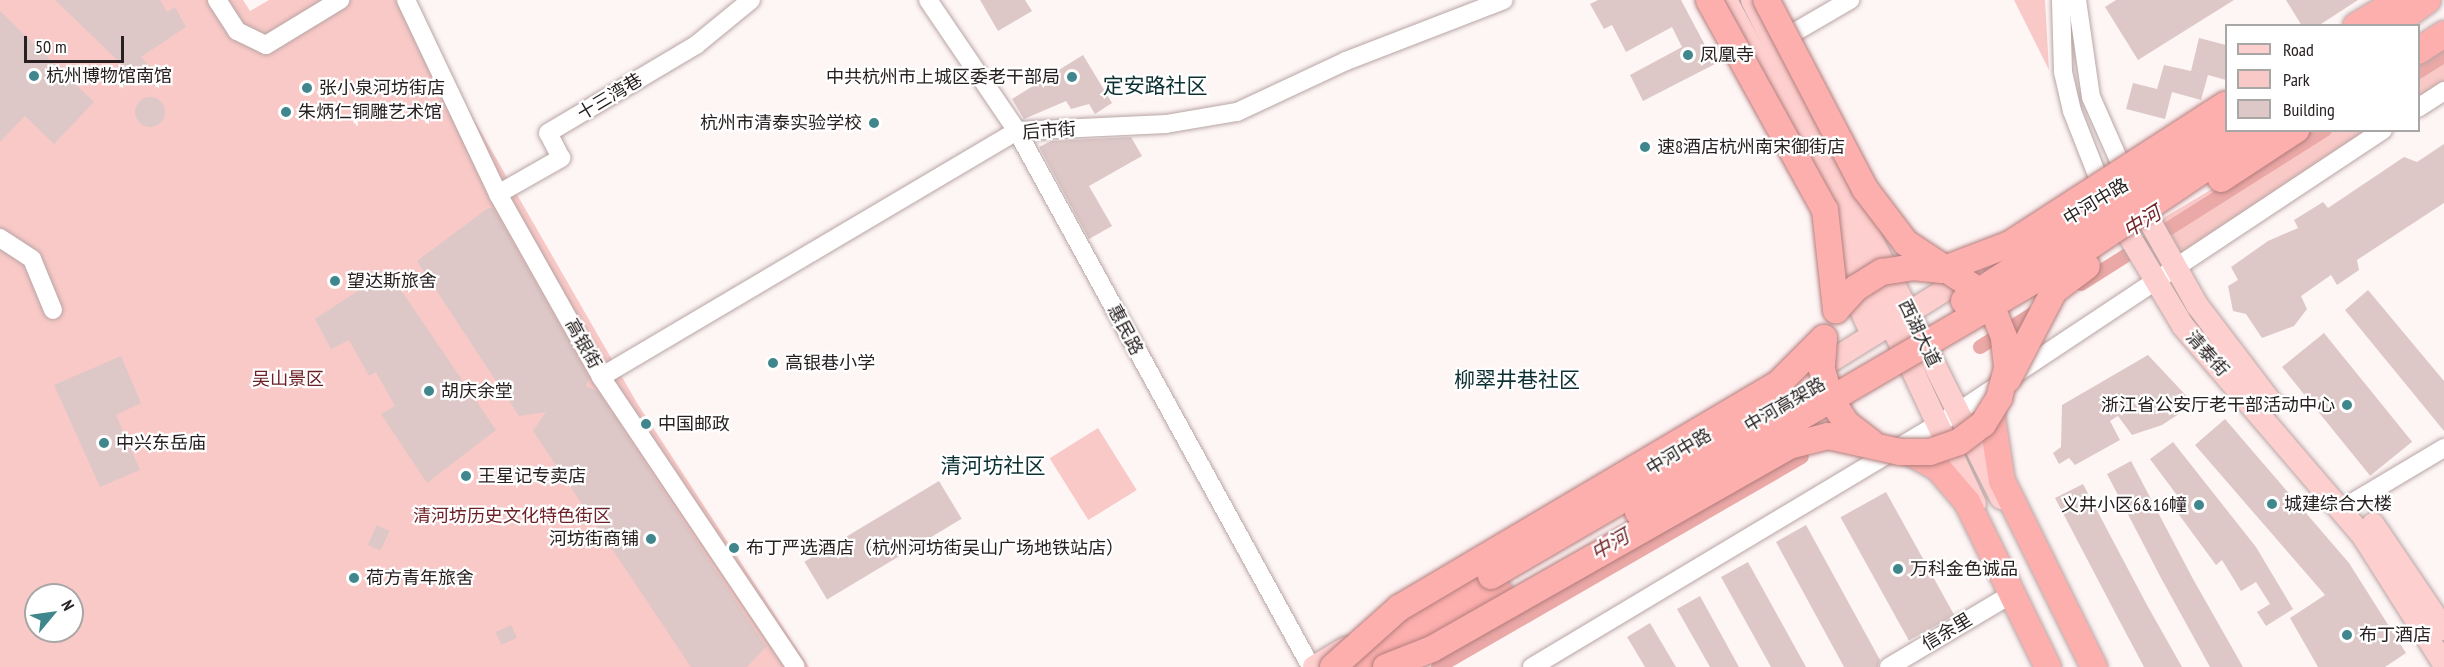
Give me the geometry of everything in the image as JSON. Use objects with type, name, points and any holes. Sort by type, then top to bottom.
[{"type":"highway","points":[[1709,0],[1825,210],[1836,310]]},
{"type":"highway","points":[[1766,0],[1865,189],[1906,243],[1942,270],[1970,285],[1992,308],[2004,337],[2007,368],[1995,404],[2002,481],[2094,667]]},
{"type":"highway","points":[[2359,24],[2400,0]]},
{"type":"highway","points":[[2395,24],[2428,0]]},
{"type":"highway","points":[[2420,26],[2444,10]]},
{"type":"highway","points":[[2420,50],[2444,34]]},
{"type":"highway","points":[[1871,442],[1847,424],[1830,398],[1822,369],[1824,338],[1836,310],[1856,288],[1882,272],[1912,267],[1942,270],[2010,244],[2225,105]]},
{"type":"highway","name":"中河高架路","points":[[1333,667],[1954,308],[2225,132]]},
{"type":"highway","name":"中河高架路","points":[[1372,667],[2071,259],[2259,132]]},
{"type":"highway","points":[[1909,452],[1959,442],[1995,404],[2054,291],[2293,132]]},
{"type":"highway","points":[[1333,667],[1399,608],[1778,384],[1824,338]]},
{"type":"highway","points":[[1386,667],[1432,649],[1789,447],[1828,436],[1871,442],[1909,452],[1938,468],[1967,502],[2048,667]]},
{"type":"main road","points":[[1725,0],[1765,50],[1753,73],[1889,320]]},
{"type":"main road","name":"西湖大道","points":[[1752,0],[1765,50],[1937,425],[2055,667]]},
{"type":"main road","points":[[2379,24],[2416,0]]},
{"type":"main road","points":[[2420,42],[2444,27]]},
{"type":"main road","name":"中河中路","points":[[1312,667],[1797,383],[1889,320],[2106,197],[2225,122]]},
{"type":"main road","points":[[1393,667],[1910,366],[1931,356],[2149,223],[2277,132]]},
{"type":"main road","name":"清泰街","points":[[2129,183],[2171,261],[2223,344],[2355,501],[2444,629]]},
{"type":"main road","name":"清泰街","points":[[2106,197],[2149,274],[2208,358],[2363,536],[2444,664]]},
{"type":"main road","name":"西湖大道","points":[[1889,320],[1931,356],[2085,667]]},
{"type":"street","points":[[217,0],[237,31],[266,45],[340,0]]},
{"type":"street","name":"高银街","points":[[406,0],[498,194],[601,377],[796,667]]},
{"type":"street","name":"十三湾巷","points":[[498,194],[561,158],[548,133],[696,45],[751,0]]},
{"type":"street","name":"惠民路","points":[[928,0],[1017,131],[1312,667]]},
{"type":"street","name":"后市街","points":[[601,377],[1017,131],[1166,124],[1237,112],[1346,61],[1504,0]]},
{"type":"street","points":[[1765,50],[1850,0]]},
{"type":"street","name":"清泰街","points":[[2076,1],[2091,97],[2129,183]]},
{"type":"street","name":"清泰街","points":[[2076,1],[2063,72],[2072,111],[2106,197]]},
{"type":"street","points":[[2420,107],[2444,92]]},
{"type":"street","points":[[1532,667],[1958,412],[2149,274],[2380,132]]},
{"type":"street","points":[[0,238],[32,259],[53,310]]},
{"type":"street","points":[[2355,501],[2444,448]]},
{"type":"street","name":"信余里","points":[[1889,667],[2005,598]]},
{"type":"green space","name":"吴山景区","points":[[0,0],[243,0],[250,11],[269,0],[405,0],[637,403],[809,667],[0,667]]},
{"type":"green space","points":[[2014,0],[2045,0],[2049,70]]},
{"type":"green space","points":[[2444,51],[2444,92],[2420,107],[2420,65]]},
{"type":"green space","points":[[2308,132],[2382,132],[2173,266],[2153,224]]},
{"type":"green space","points":[[1098,428],[1137,490],[1088,520],[1050,458]]},
{"type":"building","points":[[55,0],[160,0],[167,12],[175,7],[186,27],[141,57],[150,66],[137,79]]},
{"type":"building","points":[[980,0],[1025,0],[1032,11],[998,31]]},
{"type":"building","points":[[1598,0],[1681,0],[1715,64],[1643,101],[1630,75],[1682,47],[1672,27],[1626,52],[1612,25],[1604,29],[1590,4]]},
{"type":"building","points":[[2116,0],[2234,0],[2138,60],[2105,7]]},
{"type":"building","points":[[2286,0],[2358,0],[2321,24],[2301,24]]},
{"type":"building","name":"杭州博物馆南馆","points":[[0,11],[94,102],[54,144],[25,116],[0,142]]},
{"type":"building","points":[[2199,38],[2225,45],[2225,80],[2208,75],[2201,100],[2172,92],[2165,119],[2126,109],[2133,83],[2157,89],[2164,65],[2191,71]]},
{"type":"building","name":"中共杭州市上城区委老干部局","points":[[1083,55],[1112,103],[1095,114],[1089,104],[1071,109],[1066,101],[1024,119],[1012,99]]},
{"type":"building","points":[[150,97],[161,101],[165,112],[161,123],[150,127],[139,123],[135,112],[139,101]]},
{"type":"building","points":[[1131,137],[1142,156],[1089,186],[1112,226],[1089,239],[1039,147],[1051,141]]},
{"type":"building","points":[[2444,144],[2444,203],[2357,260],[2359,270],[2337,285],[2331,275],[2301,296],[2307,309],[2294,326],[2262,338],[2246,314],[2233,311],[2228,286],[2238,280],[2231,267],[2268,241],[2298,228],[2294,220],[2323,202],[2328,208],[2404,157],[2417,162]]},
{"type":"building","points":[[488,208],[493,208],[589,378],[586,386],[597,391],[766,647],[747,667],[691,667],[533,431],[546,412],[519,416],[417,261]]},
{"type":"building","name":"胡庆余堂","points":[[388,271],[496,430],[427,483],[381,414],[395,406],[376,372],[369,376],[349,340],[331,349],[315,319]]},
{"type":"building","points":[[2368,290],[2444,381],[2444,431],[2345,310]]},
{"type":"building","name":"浙江省公安厅老干部活动中心","points":[[2324,333],[2412,442],[2370,476],[2282,367]]},
{"type":"building","points":[[2148,355],[2194,404],[2162,425],[2132,435],[2118,416],[2110,421],[2120,440],[2075,465],[2069,458],[2059,464],[2053,453],[2061,447],[2062,405]]},
{"type":"building","name":"中兴东岳庙","points":[[121,356],[141,403],[116,415],[140,470],[100,487],[54,385]]},
{"type":"building","points":[[2225,419],[2349,563],[2406,653],[2385,667],[2318,667],[2290,618],[2325,595],[2195,445]]},
{"type":"building","name":"义井小区6&16幢","points":[[2173,442],[2256,547],[2293,609],[2266,626],[2257,612],[2270,604],[2256,582],[2241,591],[2222,560],[2216,565],[2174,508],[2182,502],[2150,459]]},
{"type":"building","points":[[2131,461],[2193,579],[2243,667],[2210,667],[2161,578],[2107,474]]},
{"type":"building","points":[[939,481],[962,519],[827,600],[804,562]]},
{"type":"building","points":[[2083,484],[2182,667],[2144,667],[2055,498]]},
{"type":"building","name":"万科金色诚品","points":[[1886,492],[1954,615],[1909,641],[1841,517]]},
{"type":"building","points":[[377,525],[390,531],[380,551],[368,545]]},
{"type":"building","points":[[1806,525],[1880,660],[1878,667],[1844,667],[1776,542]]},
{"type":"building","points":[[1748,562],[1806,667],[1771,667],[1721,577]]},
{"type":"building","points":[[1700,596],[1739,667],[1710,667],[1677,609]]},
{"type":"building","points":[[1650,623],[1676,667],[1645,667],[1627,637]]},
{"type":"building","points":[[511,625],[517,638],[502,645],[496,632]]},
{"type":"waterway","name":"中河","points":[[2420,71],[2444,56]]},
{"type":"waterway","name":"中河","points":[[2081,284],[2322,132]]},
{"type":"waterway","name":"中河","points":[[1980,347],[2039,310]]},
{"type":"waterway","name":"中河","points":[[1438,667],[1802,457]]},
{"type":"place","name":"凤凰寺","points":[[1688,55]]},
{"type":"place","name":"杭州博物馆南馆","points":[[34,76]]},
{"type":"place","name":"中共杭州市上城区委老干部局","points":[[1072,77]]},
{"type":"place","name":"张小泉河坊街店","points":[[307,88]]},
{"type":"place","name":"朱炳仁铜雕艺术馆","points":[[286,112]]},
{"type":"place","name":"杭州市清泰实验学校","points":[[874,123]]},
{"type":"place","name":"速8酒店杭州南宋御街店","points":[[1645,147]]},
{"type":"place","name":"望达斯旅舍","points":[[335,281]]},
{"type":"place","name":"高银巷小学","points":[[773,363]]},
{"type":"place","name":"胡庆余堂","points":[[429,391]]},
{"type":"place","name":"浙江省公安厅老干部活动中心","points":[[2347,405]]},
{"type":"place","name":"中国邮政","points":[[646,424]]},
{"type":"place","name":"中兴东岳庙","points":[[104,443]]},
{"type":"place","name":"王星记专卖店","points":[[466,476]]},
{"type":"place","name":"城建综合大楼","points":[[2272,504]]},
{"type":"place","name":"义井小区6&16幢","points":[[2199,505]]},
{"type":"place","name":"河坊街商铺","points":[[651,539]]},
{"type":"place","name":"布丁严选酒店（杭州河坊街吴山广场地铁站店）","points":[[734,548]]},
{"type":"place","name":"万科金色诚品","points":[[1898,569]]},
{"type":"place","name":"荷方青年旅舍","points":[[354,578]]},
{"type":"place","name":"布丁酒店","points":[[2347,635]]},
{"type":"district","name":"定安路社区","points":[[1155,86]]},
{"type":"district","name":"柳翠井巷社区","points":[[1517,380]]},
{"type":"district","name":"清河坊社区","points":[[993,466]]},
{"type":"park label","name":"清河坊历史文化特色街区","points":[[512,516]]}]
